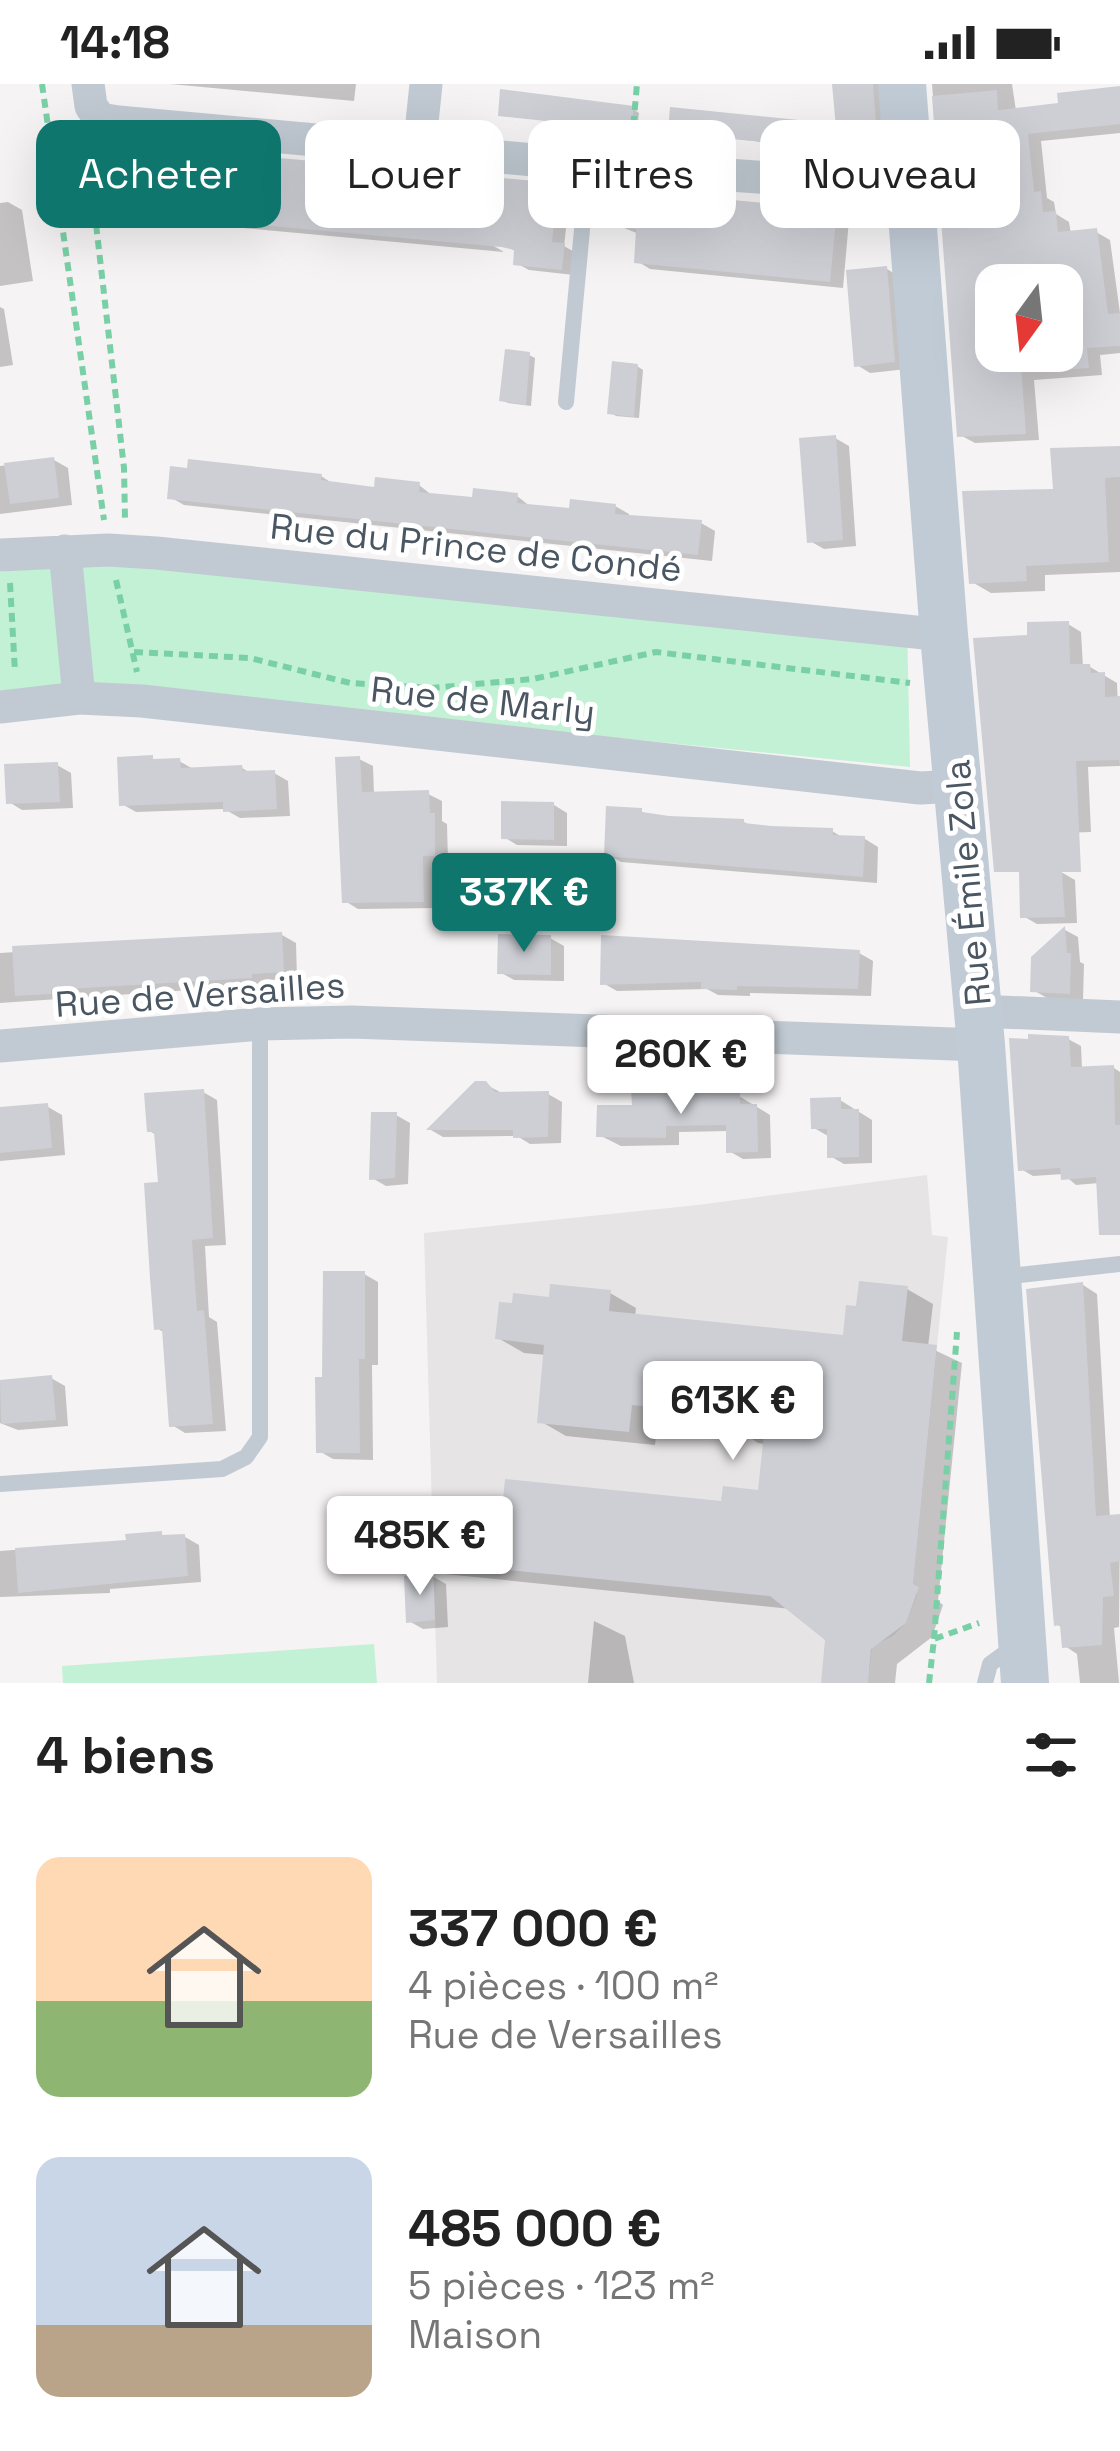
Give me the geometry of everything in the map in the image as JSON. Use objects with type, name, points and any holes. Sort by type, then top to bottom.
[{"type":"street","points":[[88,84],[91,106],[100,118],[305,139]]},
{"type":"street","points":[[422,120],[426,84]]},
{"type":"street","name":"Rue Émile Zola","points":[[902,84],[905,120]]},
{"type":"street","name":"Rue Émile Zola","points":[[915,228],[944,635],[980,1028],[1021,1644]]},
{"type":"street","points":[[65,550],[79,698]]},
{"type":"street","name":"Rue du Prince de Condé","points":[[4,555],[117,550],[944,635]]},
{"type":"street","name":"Rue de Marly","points":[[8,706],[79,698],[142,701],[920,788],[958,786]]},
{"type":"street","name":"Rue de Versailles","points":[[0,1046],[260,1024],[980,1028],[1120,1017]]},
{"type":"lane","points":[[566,402],[582,228]]},
{"type":"lane","points":[[0,1484],[222,1468],[246,1457],[260,1438],[260,1024]]},
{"type":"lane","points":[[994,1277],[1120,1264]]},
{"type":"lane","points":[[985,1683],[990,1664],[1021,1644]]},
{"type":"path","points":[[42,84],[142,701]]},
{"type":"path","points":[[634,120],[637,84]]},
{"type":"path","points":[[100,118],[89,163],[124,467],[117,550]]},
{"type":"path","points":[[4,555],[14,652],[8,706]]},
{"type":"path","points":[[0,654],[14,652]]},
{"type":"path","points":[[134,652],[250,658],[350,682],[431,688],[532,679],[656,652],[949,688]]},
{"type":"path","points":[[929,1683],[958,1330]]},
{"type":"path","points":[[934,1640],[1021,1644]]},
{"type":"shaded area","points":[[927,1175],[932,1235],[948,1237],[913,1584],[917,1595],[906,1623],[872,1646],[868,1683],[437,1683],[424,1233]]},
{"type":"green space","points":[[91,558],[907,622],[910,767],[135,690],[0,695],[0,572]]},
{"type":"green space","points":[[374,1644],[377,1683],[63,1683],[62,1666]]},
{"type":"building","points":[[832,84],[873,84],[876,120],[835,120]]},
{"type":"building","points":[[1120,86],[1120,124],[1028,134],[1034,192],[1041,191],[1043,212],[1056,211],[1058,232],[1097,228],[1108,314],[1120,313],[1120,346],[1087,348],[1089,368],[1083,368],[1083,264],[975,264],[975,372],[1022,372],[1026,434],[957,437],[942,228],[1020,228],[1020,120],[934,120],[932,96],[997,90],[998,110],[1058,103],[1057,93]]},
{"type":"building","points":[[500,89],[634,106],[632,120],[498,116]]},
{"type":"building","points":[[670,107],[798,120],[760,120],[760,142],[736,139],[736,120],[669,120]]},
{"type":"building","points":[[281,158],[305,160],[305,228],[504,228],[504,178],[528,180],[528,228],[553,228],[552,242],[565,243],[562,270],[513,265],[514,250],[281,227]]},
{"type":"building","points":[[736,200],[760,203],[760,228],[835,228],[830,282],[634,263],[636,229],[625,228],[736,228]]},
{"type":"building","points":[[887,266],[895,362],[854,367],[846,270]]},
{"type":"building","points":[[505,349],[530,352],[526,405],[499,401]]},
{"type":"building","points":[[612,361],[638,364],[634,417],[607,414]]},
{"type":"building","points":[[836,435],[843,540],[807,543],[799,438]]},
{"type":"building","points":[[1120,446],[1120,477],[1105,478],[1109,562],[1026,566],[1027,581],[969,584],[962,491],[1053,489],[1050,448]]},
{"type":"building","points":[[54,457],[59,498],[10,504],[4,463]]},
{"type":"building","points":[[188,459],[322,474],[321,480],[374,487],[375,477],[420,482],[419,492],[472,497],[473,488],[518,493],[517,503],[569,508],[570,499],[616,504],[615,514],[702,520],[698,555],[167,499],[170,466],[187,468]]},
{"type":"building","points":[[1069,621],[1070,664],[1090,664],[1091,673],[1105,672],[1105,697],[1120,696],[1120,760],[1076,761],[1081,872],[1062,872],[1065,917],[1020,918],[1019,872],[994,872],[973,638],[1027,635],[1027,622]]},
{"type":"building","points":[[153,755],[153,759],[180,758],[181,768],[242,765],[243,771],[275,770],[277,809],[223,812],[223,802],[119,806],[117,757]]},
{"type":"building","points":[[360,756],[362,792],[429,790],[430,813],[435,813],[435,856],[423,856],[424,902],[342,903],[335,757]]},
{"type":"building","points":[[58,762],[60,802],[6,804],[4,764]]},
{"type":"building","points":[[501,801],[554,802],[554,840],[501,839]]},
{"type":"building","points":[[606,806],[642,808],[642,812],[669,816],[744,819],[744,823],[771,826],[833,828],[833,835],[865,836],[863,877],[604,856]]},
{"type":"building","points":[[1065,926],[1067,953],[1071,953],[1070,994],[1030,992],[1031,957]]},
{"type":"building","points":[[282,932],[284,972],[15,996],[12,946]]},
{"type":"building","points":[[498,934],[551,935],[551,975],[497,974]]},
{"type":"building","points":[[601,935],[860,950],[858,989],[701,989],[701,982],[600,985]]},
{"type":"building","points":[[1028,1034],[1069,1036],[1071,1067],[1114,1065],[1115,1125],[1120,1125],[1120,1235],[1099,1235],[1096,1177],[1061,1180],[1060,1168],[1018,1171],[1009,1038],[1028,1039]]},
{"type":"building","points":[[475,1081],[486,1081],[495,1092],[549,1091],[548,1137],[513,1138],[513,1130],[426,1130]]},
{"type":"building","points":[[204,1089],[213,1238],[192,1240],[197,1311],[204,1310],[213,1424],[169,1427],[162,1329],[154,1330],[150,1278],[144,1183],[158,1182],[154,1132],[147,1132],[144,1093]]},
{"type":"building","points":[[631,1090],[740,1093],[740,1104],[757,1104],[758,1152],[726,1153],[726,1125],[666,1126],[666,1138],[596,1137],[597,1105],[632,1105]]},
{"type":"building","points":[[841,1097],[841,1109],[859,1109],[859,1157],[827,1158],[827,1129],[811,1129],[810,1098]]},
{"type":"building","points":[[48,1103],[52,1148],[0,1153],[0,1107]]},
{"type":"building","points":[[371,1112],[397,1112],[395,1178],[369,1180]]},
{"type":"building","points":[[323,1271],[365,1271],[360,1453],[316,1453],[315,1377],[322,1377]]},
{"type":"building","points":[[859,1281],[908,1286],[902,1341],[937,1345],[913,1584],[919,1587],[906,1623],[871,1649],[868,1683],[821,1683],[825,1640],[770,1596],[386,1558],[387,1541],[466,1539],[467,1526],[500,1529],[505,1479],[721,1501],[723,1486],[758,1490],[764,1433],[728,1430],[730,1415],[632,1405],[629,1432],[537,1423],[544,1345],[495,1339],[499,1302],[512,1303],[513,1293],[549,1297],[550,1284],[611,1290],[609,1311],[843,1335],[846,1305],[856,1306]]},
{"type":"building","points":[[1083,1282],[1096,1516],[1120,1514],[1120,1561],[1110,1563],[1114,1596],[1103,1597],[1102,1645],[1062,1648],[1060,1625],[1054,1626],[1026,1289]]},
{"type":"building","points":[[52,1375],[56,1420],[1,1424],[0,1380]]},
{"type":"building","points":[[162,1531],[162,1535],[185,1534],[188,1576],[18,1593],[15,1548],[126,1540],[125,1534]]},
{"type":"building","points":[[433,1573],[435,1620],[406,1623],[404,1576]]}]
